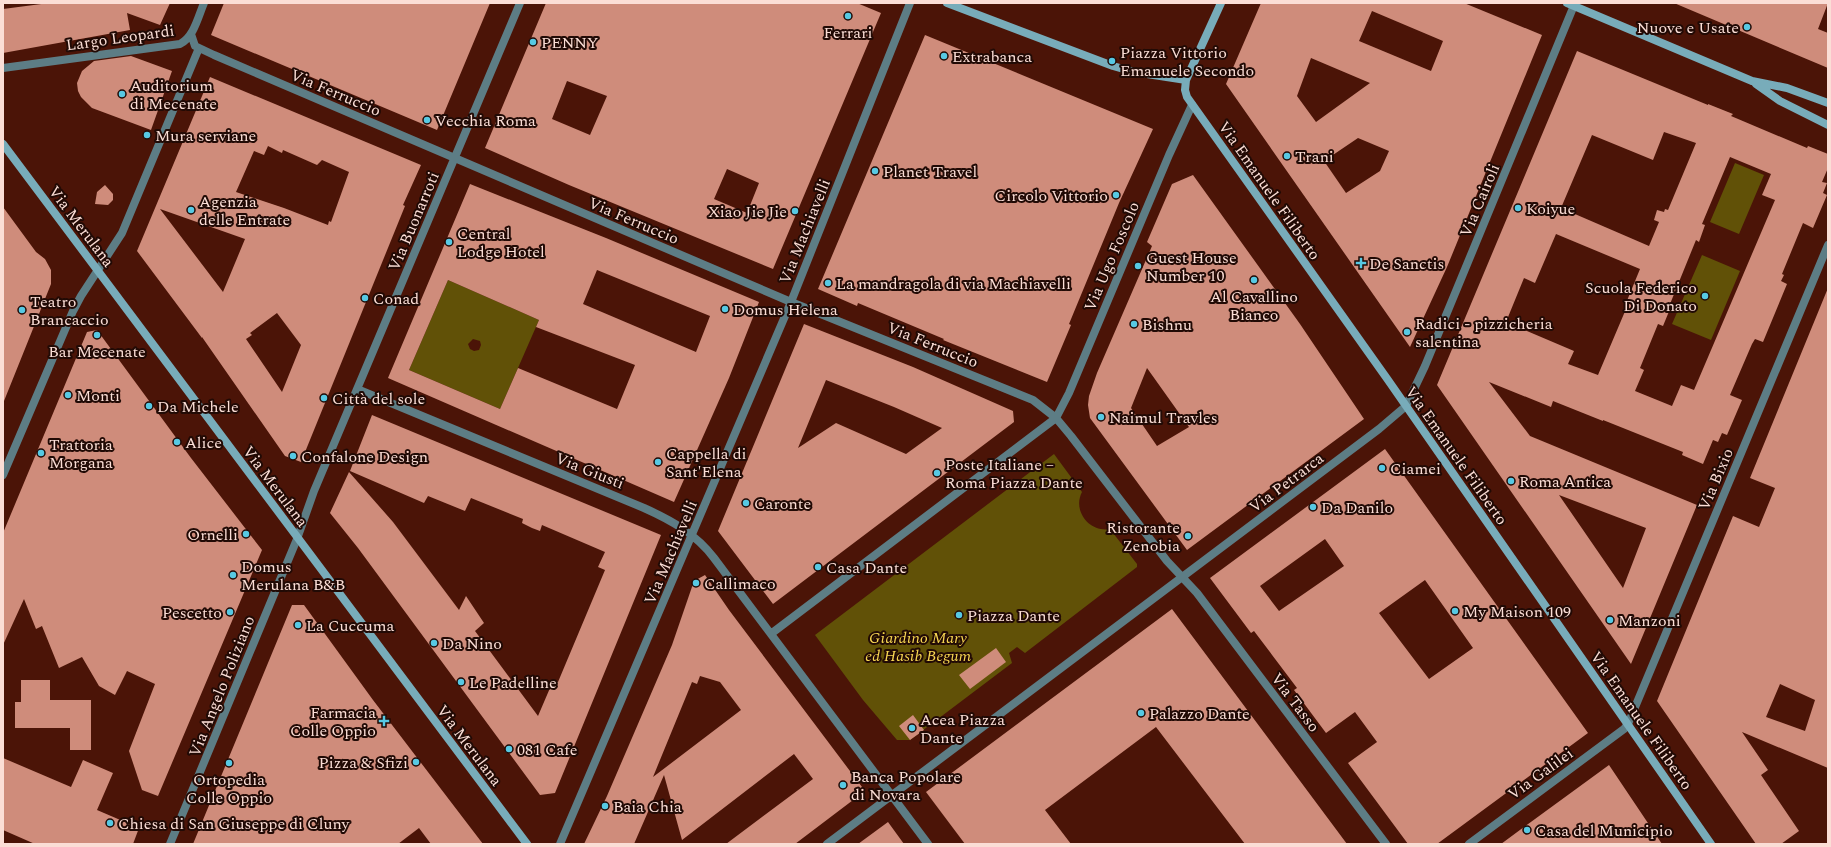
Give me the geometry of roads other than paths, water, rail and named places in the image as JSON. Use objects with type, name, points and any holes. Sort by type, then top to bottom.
[{"type":"main road","points":[[948,3],[1113,66],[1139,73],[1186,80],[1221,3]]},
{"type":"main road","points":[[1572,4],[1752,81],[1787,88],[1828,103]]},
{"type":"main road","name":"Via Emanuele Filiberto","points":[[1186,80],[1186,95],[1192,105],[1406,406],[1711,844]]},
{"type":"main road","points":[[1752,81],[1780,101],[1828,125]]},
{"type":"main road","name":"Via Merulana","points":[[3,144],[527,844]]},
{"type":"street","points":[[191,34],[204,3]]},
{"type":"street","name":"Via Buonarroti","points":[[297,538],[314,491],[520,3]]},
{"type":"street","name":"Via Machiavelli","points":[[560,844],[791,302],[910,3]]},
{"type":"street","name":"Via Cairoli","points":[[1406,406],[1425,366],[1572,4]]},
{"type":"street","name":"Largo Leopardi","points":[[191,34],[193,43],[199,48]]},
{"type":"street","name":"Largo Leopardi","points":[[3,68],[174,45],[185,42],[191,34]]},
{"type":"street","points":[[3,476],[73,312],[81,296],[119,238],[128,221],[199,48]]},
{"type":"street","name":"Via Ferruccio","points":[[199,48],[454,159],[791,302],[1033,400],[1056,418]]},
{"type":"street","name":"Via Ugo Foscolo","points":[[1056,418],[1069,393],[1169,155],[1192,105]]},
{"type":"street","name":"Via Bixio","points":[[1628,724],[1828,245]]},
{"type":"street","name":"Via Giusti","points":[[357,390],[644,508],[674,522],[708,549],[772,633]]},
{"type":"street","name":"Via Petrarca","points":[[1182,578],[1379,429],[1406,406]]},
{"type":"street","points":[[827,844],[892,795],[1182,578],[1167,561],[1056,418],[772,633],[892,795],[928,844]]},
{"type":"street","name":"Via Angelo Poliziano","points":[[170,844],[297,538]]},
{"type":"street","name":"Via Tasso","points":[[1182,578],[1197,593],[1386,844]]},
{"type":"street","name":"Via Galilei","points":[[1469,844],[1628,724]]},
{"type":"place","name":"Ferrari","points":[[848,16]]},
{"type":"place","name":"Nuove e Usate","points":[[1747,27]]},
{"type":"place","name":"PENNY","points":[[533,42]]},
{"type":"place","name":"Extrabanca","points":[[944,56]]},
{"type":"place","name":"Piazza Vittorio Emanuele Secondo","points":[[1112,61]]},
{"type":"place","name":"Auditorium di Mecenate","points":[[122,94]]},
{"type":"place","name":"Vecchia Roma","points":[[427,120]]},
{"type":"place","name":"Mura serviane","points":[[147,135]]},
{"type":"place","name":"Trani","points":[[1287,156]]},
{"type":"place","name":"Planet Travel","points":[[875,171]]},
{"type":"place","name":"Circolo Vittorio","points":[[1116,195]]},
{"type":"place","name":"Koiyue","points":[[1518,208]]},
{"type":"place","name":"Agenzia delle Entrate","points":[[191,210]]},
{"type":"place","name":"Xiao Jie Jie","points":[[795,211]]},
{"type":"place","name":"Central Lodge Hotel","points":[[449,242]]},
{"type":"place","name":"De Sanctis","points":[[1361,263]]},
{"type":"place","name":"Guest House Number 10","points":[[1138,266]]},
{"type":"place","name":"Al Cavallino Bianco","points":[[1254,280]]},
{"type":"place","name":"La mandragola di via Machiavelli","points":[[828,283]]},
{"type":"place","name":"Scuola Federico Di Donato","points":[[1705,296]]},
{"type":"place","name":"Conad","points":[[365,298]]},
{"type":"place","name":"Domus Helena","points":[[725,309]]},
{"type":"place","name":"Teatro Brancaccio","points":[[22,310]]},
{"type":"place","name":"Bishnu","points":[[1134,324]]},
{"type":"place","name":"Radici - pizzicheria salentina","points":[[1407,332]]},
{"type":"place","name":"Bar Mecenate","points":[[97,335]]},
{"type":"place","name":"Monti","points":[[68,395]]},
{"type":"place","name":"Città del sole","points":[[324,398]]},
{"type":"place","name":"Da Michele","points":[[149,406]]},
{"type":"place","name":"Naimul Travles","points":[[1101,417]]},
{"type":"place","name":"Alice","points":[[177,442]]},
{"type":"place","name":"Trattoria Morgana","points":[[41,453]]},
{"type":"place","name":"Confalone Design","points":[[293,456]]},
{"type":"place","name":"Cappella di Sant'Elena","points":[[658,462]]},
{"type":"place","name":"Ciamei","points":[[1382,468]]},
{"type":"place","name":"Poste Italiane – Roma Piazza Dante","points":[[937,473]]},
{"type":"place","name":"Roma Antica","points":[[1511,481]]},
{"type":"place","name":"Caronte","points":[[746,503]]},
{"type":"place","name":"Da Danilo","points":[[1313,507]]},
{"type":"place","name":"Ornelli","points":[[246,534]]},
{"type":"place","name":"Ristorante Zenobia","points":[[1188,536]]},
{"type":"place","name":"Casa Dante","points":[[818,567]]},
{"type":"place","name":"Domus Merulana B&B","points":[[233,575]]},
{"type":"place","name":"Callimaco","points":[[696,583]]},
{"type":"place","name":"My Maison 109","points":[[1455,611]]},
{"type":"place","name":"Pescetto","points":[[230,612]]},
{"type":"place","name":"Piazza Dante","points":[[959,615]]},
{"type":"place","name":"Manzoni","points":[[1610,620]]},
{"type":"place","name":"La Cuccuma","points":[[298,625]]},
{"type":"place","name":"Da Nino","points":[[434,643]]},
{"type":"place","name":"Le Padelline","points":[[461,682]]},
{"type":"place","name":"Palazzo Dante","points":[[1141,713]]},
{"type":"place","name":"Farmacia Colle Oppio","points":[[384,721]]},
{"type":"place","name":"Acea Piazza Dante","points":[[912,728]]},
{"type":"place","name":"081 Cafe","points":[[509,749]]},
{"type":"place","name":"Pizza & Sfizi","points":[[416,762]]},
{"type":"place","name":"Ortopedia Colle Oppio","points":[[229,763]]},
{"type":"place","name":"Banca Popolare di Novara","points":[[843,785]]},
{"type":"place","name":"Baia Chia","points":[[605,806]]},
{"type":"place","name":"Chiesa di San Giuseppe di Cluny","points":[[110,823]]},
{"type":"place","name":"Casa del Municipio","points":[[1527,830]]},
{"type":"park label","name":"Giardino Mary ed Hasib Begum","points":[[918,646]]}]
